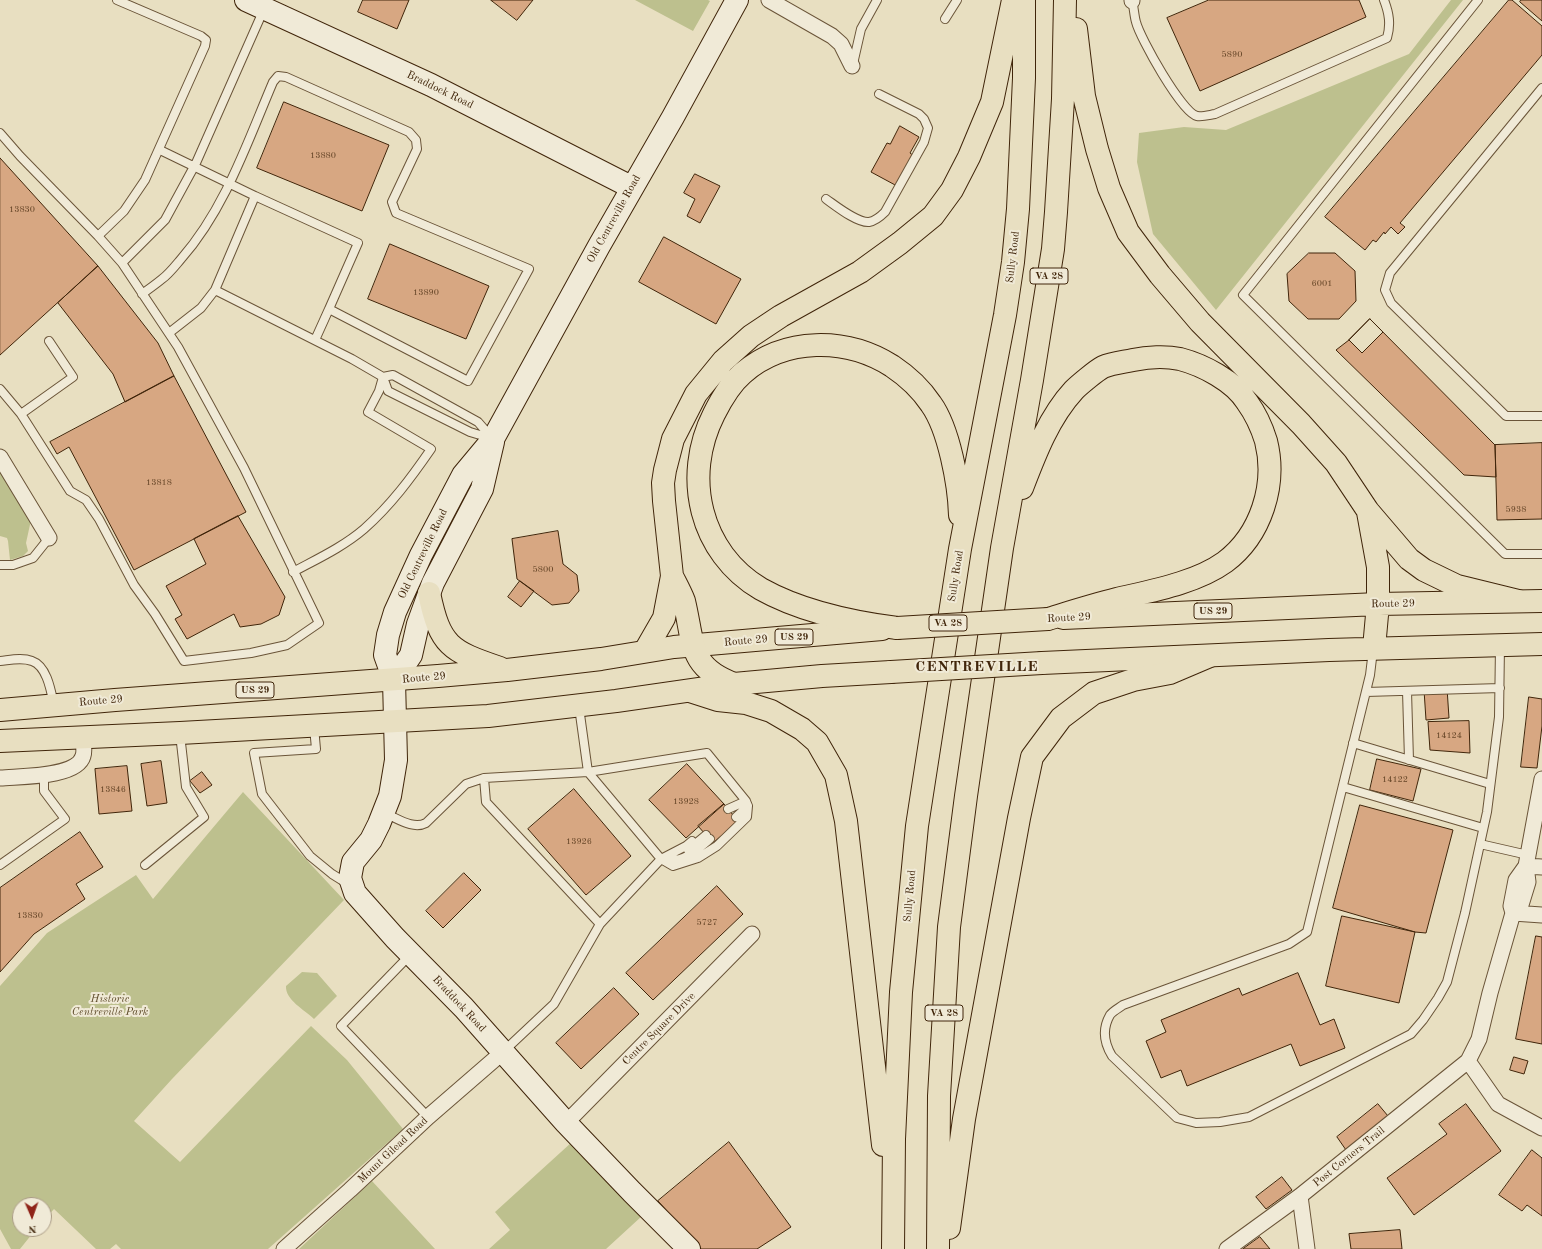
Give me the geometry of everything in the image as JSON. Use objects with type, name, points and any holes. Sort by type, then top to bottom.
[{"type":"main road","points":[[645,651],[664,618],[672,576],[663,483],[673,439],[696,394],[723,361],[751,336],[781,316],[860,272],[900,244],[934,216],[952,190],[966,164],[992,102],[1013,0]]},
{"type":"main road","name":"Sully Road","points":[[892,1249],[894,1140],[901,992],[917,826],[960,549],[1005,315],[1013,262],[1018,209],[1024,78],[1024,0]]},
{"type":"main road","name":"VA 28","points":[[938,1249],[939,1096],[949,927],[969,772],[1002,548],[1032,380],[1052,249],[1056,212],[1063,99],[1065,0]]},
{"type":"main road","points":[[1072,0],[1084,96],[1094,140],[1109,188],[1128,232],[1160,275],[1200,322],[1301,424],[1336,463],[1368,511],[1409,559],[1424,570],[1457,586],[1518,601]]},
{"type":"main road","points":[[897,628],[847,620],[785,600],[761,588],[742,575],[726,559],[708,529],[698,490],[698,468],[701,446],[708,426],[728,389],[743,373],[762,361],[783,351],[822,344],[864,352],[899,371],[918,387],[932,405],[943,428],[956,479],[960,511],[960,549]]},
{"type":"main road","points":[[1002,548],[1031,464],[1053,420],[1075,390],[1103,367],[1146,358],[1178,359],[1200,366],[1227,381],[1247,400],[1266,441],[1269,466],[1268,495],[1260,518],[1244,544],[1224,562],[1192,579],[1048,619]]},
{"type":"main road","points":[[1368,511],[1378,567],[1378,604],[1374,648]]},
{"type":"main road","points":[[672,576],[683,599],[692,645],[704,665],[714,675],[734,684]]},
{"type":"main road","points":[[429,593],[434,617],[444,638],[457,651],[476,660],[507,670]]},
{"type":"main road","name":"Route 29","points":[[0,710],[507,670],[602,659],[645,651],[692,645],[897,628],[1048,619],[1378,604],[1542,600]]},
{"type":"main road","points":[[0,741],[395,722],[488,716],[579,706],[734,684],[822,676],[1042,663],[1374,648],[1542,644]]},
{"type":"main road","points":[[947,1249],[964,1119],[1019,818],[1032,757],[1060,718],[1094,693],[1133,680],[1170,673],[1210,656]]},
{"type":"main road","points":[[690,691],[718,700],[746,703],[772,711],[783,717],[817,742],[836,775],[846,821],[886,1169],[892,1249]]},
{"type":"street","name":"Old Centreville Road","points":[[395,722],[394,680],[385,655],[388,635],[395,612],[422,555],[463,475],[493,439],[737,0]]},
{"type":"street","points":[[769,0],[832,36],[841,44],[852,66]]},
{"type":"street","name":"Braddock Road","points":[[259,3],[431,85],[632,187]]},
{"type":"street","name":"Old Centreville Road","points":[[394,680],[411,655],[418,624],[429,593],[446,556],[482,489],[493,439]]},
{"type":"street","points":[[0,457],[49,538]]},
{"type":"street","points":[[352,886],[350,878],[354,862],[371,840],[384,813],[390,796],[396,760],[395,722]]},
{"type":"street","points":[[0,778],[44,775],[66,771],[78,765],[83,756],[82,738]]},
{"type":"street","name":"Post Corners Trail","points":[[1227,1249],[1300,1196],[1468,1062],[1479,1039],[1490,993],[1513,913],[1520,908],[1528,882],[1527,861],[1536,840],[1542,779]]},
{"type":"street","points":[[1527,861],[1542,867]]},
{"type":"street","name":"Braddock Road","points":[[352,886],[355,893],[411,954],[464,1008],[566,1123],[689,1249]]},
{"type":"street","points":[[1513,913],[1542,915]]},
{"type":"street","name":"Centre Square Drive","points":[[566,1123],[752,934]]},
{"type":"street","name":"Mount Gilead Road","points":[[284,1249],[345,1195],[428,1117],[503,1052]]},
{"type":"street","points":[[1468,1062],[1498,1104],[1542,1128]]},
{"type":"street","points":[[1300,1196],[1307,1249]]},
{"type":"lane","points":[[98,236],[124,211],[145,180],[160,150],[206,46],[206,40],[201,36],[117,0]]},
{"type":"lane","points":[[852,66],[861,29],[877,0]]},
{"type":"lane","points":[[945,19],[957,0]]},
{"type":"lane","points":[[1132,0],[1135,21],[1143,40],[1163,75],[1189,113],[1197,117],[1215,114],[1387,38],[1390,28],[1388,11],[1384,0]]},
{"type":"lane","points":[[1478,0],[1243,295],[1505,554],[1542,554]]},
{"type":"lane","points":[[122,263],[164,220],[194,167],[259,3]]},
{"type":"lane","points":[[142,294],[163,279],[190,248],[210,220],[230,184],[273,82],[278,76],[286,77],[409,132],[416,140],[417,148],[392,202],[396,213],[529,269],[468,381],[329,309]]},
{"type":"lane","points":[[1542,88],[1390,273],[1385,290],[1392,302],[1506,416],[1542,416]]},
{"type":"lane","points":[[826,199],[860,220],[867,222],[880,217],[885,212],[924,142],[928,128],[924,119],[919,114],[905,106],[880,94]]},
{"type":"lane","points":[[0,133],[122,263],[178,346],[244,468],[319,623],[287,645],[251,653],[184,661],[155,614],[134,585],[99,519],[86,500],[70,491],[21,414],[0,389]]},
{"type":"lane","points":[[160,150],[255,196],[358,243],[315,340]]},
{"type":"lane","points":[[169,333],[202,308],[215,290],[255,196]]},
{"type":"lane","points":[[215,290],[352,359],[383,377],[388,391],[470,432],[493,439]]},
{"type":"lane","points":[[21,414],[72,377],[49,341]]},
{"type":"lane","points":[[383,377],[393,375],[478,422],[493,439]]},
{"type":"lane","points":[[293,572],[335,549],[363,529],[410,480],[431,449],[368,412],[379,390],[383,377]]},
{"type":"lane","points":[[0,565],[13,564],[34,558],[49,538]]},
{"type":"lane","points":[[1374,648],[1370,675],[1354,743],[1307,932],[1289,944],[1123,1005],[1111,1014],[1105,1028],[1106,1045],[1112,1056],[1177,1118],[1196,1123],[1220,1122],[1249,1117],[1411,1034],[1424,1020],[1446,982],[1465,913],[1480,844],[1499,717],[1500,645]]},
{"type":"lane","points":[[0,661],[20,659],[33,661],[46,674],[54,705]]},
{"type":"lane","points":[[1366,692],[1500,688]]},
{"type":"lane","points":[[1407,691],[1410,760]]},
{"type":"lane","points":[[384,813],[415,826],[421,826],[426,823],[466,784],[484,778],[588,772],[707,752],[747,803],[747,817],[717,846],[698,858],[673,866],[662,859],[588,772],[579,706]]},
{"type":"lane","points":[[314,726],[316,749],[254,753],[262,794],[310,856],[332,874],[352,886]]},
{"type":"lane","points":[[145,865],[204,817],[186,787],[180,733]]},
{"type":"lane","points":[[1354,743],[1490,784]]},
{"type":"lane","points":[[0,865],[65,819],[44,791],[44,775]]},
{"type":"lane","points":[[484,778],[486,802],[600,924]]},
{"type":"lane","points":[[1343,787],[1483,828]]},
{"type":"lane","points":[[732,813],[747,803]]},
{"type":"lane","points":[[503,1052],[554,1004],[600,924],[662,859],[682,855],[706,835]]},
{"type":"lane","points":[[1480,844],[1527,861]]},
{"type":"lane","points":[[411,954],[341,1026],[428,1117]]},
{"type":"green space","points":[[635,0],[708,0],[710,1],[693,31]]},
{"type":"green space","points":[[1451,0],[1463,0],[1216,310],[1153,234],[1137,162],[1139,133],[1184,127],[1226,130],[1409,54]]},
{"type":"green space","points":[[0,470],[31,520],[26,543],[28,551],[23,556],[10,560],[7,538],[0,536]]},
{"type":"green space","name":"Historic Centreville Park","points":[[243,792],[344,900],[172,1079],[134,1121],[180,1162],[311,1026],[347,1060],[403,1129],[268,1249],[121,1249],[116,1244],[110,1249],[96,1249],[54,1209],[52,1211],[52,1197],[12,1197],[12,1237],[30,1237],[20,1249],[11,1249],[0,1229],[0,986],[47,933],[136,875],[153,899]]},
{"type":"green space","points":[[302,972],[317,973],[337,996],[314,1019],[292,1000],[287,991],[286,986]]},
{"type":"green space","points":[[572,1142],[642,1216],[606,1249],[489,1249],[510,1230],[495,1212]]},
{"type":"green space","points":[[372,1181],[435,1249],[299,1249]]},
{"type":"building","points":[[363,0],[409,0],[397,29],[358,12]]},
{"type":"building","points":[[491,0],[533,0],[517,20]]},
{"type":"building","points":[[1209,0],[1359,0],[1366,17],[1200,91],[1167,18]]},
{"type":"building","points":[[1509,0],[1512,0],[1542,26],[1542,55],[1400,223],[1405,227],[1398,234],[1391,227],[1385,234],[1384,232],[1376,242],[1373,240],[1365,250],[1325,217]]},
{"type":"building","points":[[1521,0],[1542,0],[1542,21],[1520,2]]},
{"type":"building","points":[[284,102],[389,145],[362,211],[257,168]]},
{"type":"building","points":[[900,126],[919,137],[910,153],[914,156],[897,186],[871,172],[887,143],[890,144]]},
{"type":"building","points":[[0,158],[98,266],[0,355]]},
{"type":"building","points":[[695,174],[720,186],[700,223],[687,216],[695,199],[684,193]]},
{"type":"building","points":[[664,237],[741,279],[716,324],[639,282]]},
{"type":"building","points":[[390,244],[489,286],[466,339],[368,299]]},
{"type":"building","points":[[1309,253],[1335,253],[1355,271],[1356,301],[1339,319],[1308,319],[1289,301],[1287,274]]},
{"type":"building","points":[[98,266],[158,343],[174,376],[125,402],[113,374],[58,303]]},
{"type":"building","points":[[1370,319],[1495,445],[1496,477],[1464,475],[1336,350],[1349,340]]},
{"type":"building","points":[[1370,319],[1383,332],[1362,353],[1349,340]]},
{"type":"building","points":[[174,376],[246,512],[134,570],[69,447],[57,454],[50,442]]},
{"type":"building","points":[[1542,443],[1542,519],[1497,520],[1495,445]]},
{"type":"building","points":[[238,516],[285,597],[279,615],[261,624],[240,627],[234,614],[187,639],[175,619],[182,615],[166,586],[206,564],[194,539]]},
{"type":"building","points":[[558,531],[563,564],[577,575],[579,591],[569,603],[552,605],[517,579],[512,539]]},
{"type":"building","points":[[520,581],[534,591],[521,607],[508,597]]},
{"type":"building","points":[[1447,688],[1449,718],[1426,720],[1424,690]]},
{"type":"building","points":[[1529,697],[1542,699],[1542,726],[1537,768],[1521,767]]},
{"type":"building","points":[[1469,721],[1470,753],[1430,750],[1428,722]]},
{"type":"building","points":[[1377,759],[1421,769],[1413,801],[1370,790]]},
{"type":"building","points":[[161,761],[167,803],[147,806],[141,764]]},
{"type":"building","points":[[687,764],[724,804],[686,838],[649,800]]},
{"type":"building","points":[[127,766],[132,811],[99,814],[95,769]]},
{"type":"building","points":[[202,772],[212,785],[200,793],[190,781]]},
{"type":"building","points":[[574,789],[631,856],[586,895],[528,829]]},
{"type":"building","points":[[724,804],[738,821],[713,843],[698,826]]},
{"type":"building","points":[[1360,805],[1453,830],[1426,933],[1415,932],[1333,908]]},
{"type":"building","points":[[80,832],[103,867],[76,884],[85,899],[34,934],[0,972],[0,888]]},
{"type":"building","points":[[464,873],[481,890],[443,928],[426,911]]},
{"type":"building","points":[[717,886],[743,914],[653,1000],[626,973]]},
{"type":"building","points":[[1342,916],[1415,932],[1399,1003],[1326,986]]},
{"type":"building","points":[[1536,936],[1542,937],[1542,1044],[1516,1039]]},
{"type":"building","points":[[1298,973],[1320,1025],[1334,1019],[1345,1048],[1300,1066],[1291,1044],[1187,1086],[1181,1070],[1161,1078],[1146,1041],[1166,1032],[1161,1020],[1239,988],[1242,995]]},
{"type":"building","points":[[614,988],[639,1014],[581,1069],[556,1043]]},
{"type":"building","points":[[1514,1057],[1528,1061],[1524,1074],[1510,1070]]},
{"type":"building","points":[[1378,1104],[1388,1116],[1346,1150],[1337,1137]]},
{"type":"building","points":[[1466,1104],[1501,1151],[1414,1215],[1387,1178],[1447,1134],[1439,1124]]},
{"type":"building","points":[[729,1142],[791,1227],[757,1249],[701,1249],[658,1201]]},
{"type":"building","points":[[1532,1150],[1542,1158],[1542,1216],[1527,1205],[1522,1211],[1499,1195]]},
{"type":"building","points":[[1282,1177],[1292,1190],[1266,1209],[1256,1197]]},
{"type":"building","points":[[1400,1230],[1402,1249],[1351,1249],[1349,1234]]},
{"type":"building","points":[[1260,1237],[1270,1249],[1243,1249]]},
{"type":"district","name":"CENTREVILLE","points":[[977,667]]}]
